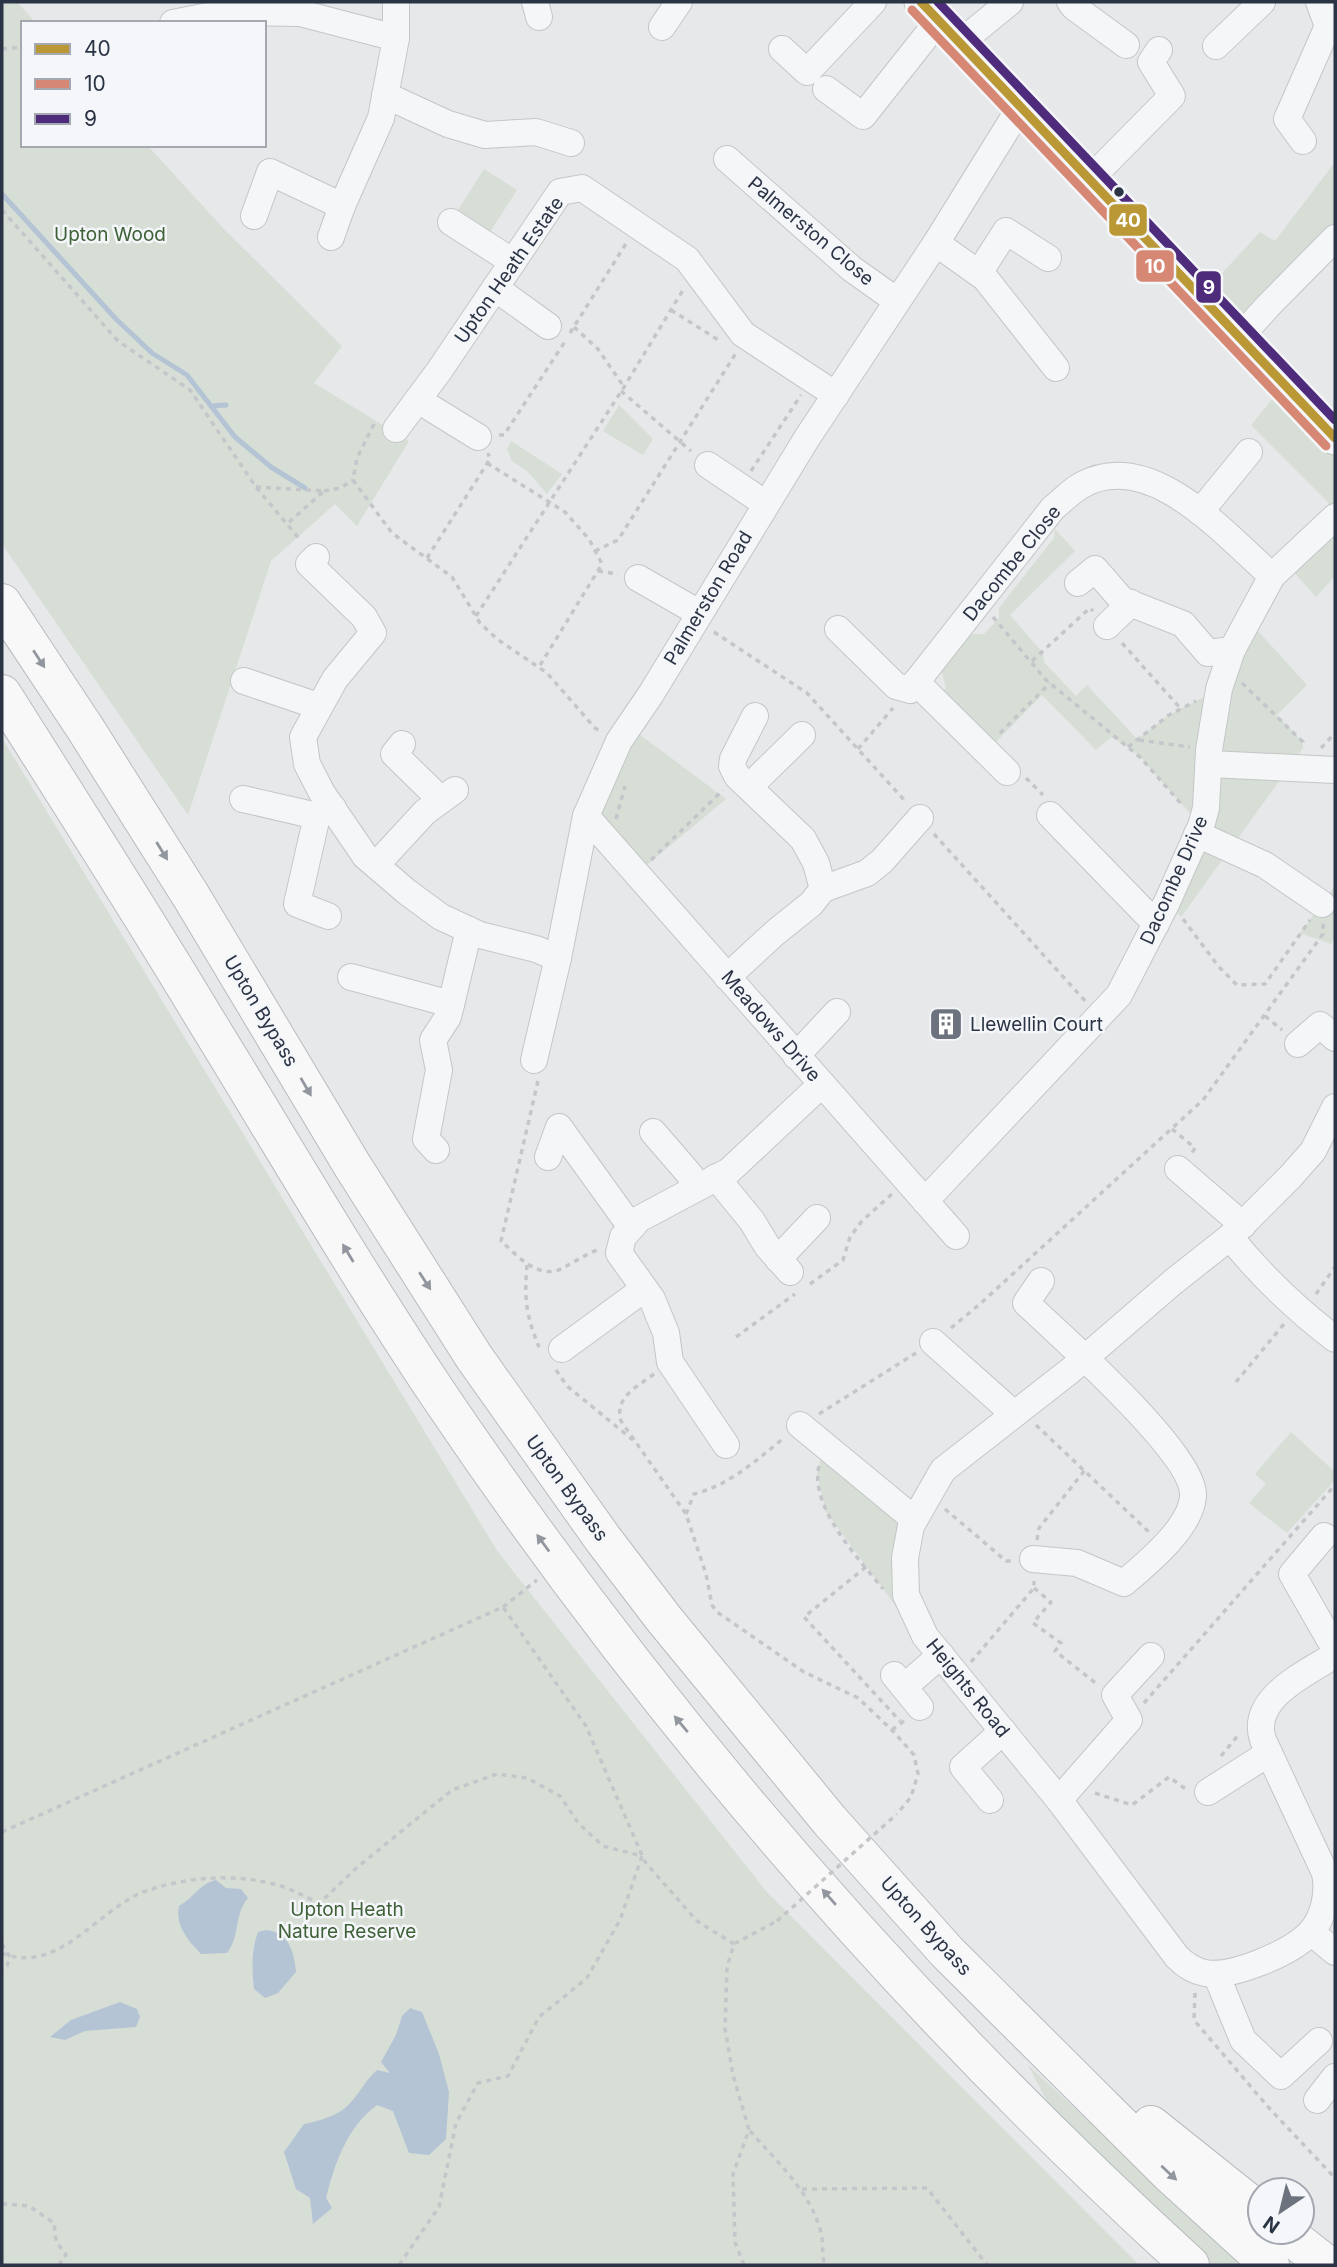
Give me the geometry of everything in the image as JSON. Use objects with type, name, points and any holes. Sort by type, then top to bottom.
[{"type":"highway","name":"Upton Bypass","points":[[2,603],[191,896],[359,1177],[474,1357],[603,1539],[746,1721],[830,1821],[947,1952],[1161,2165],[1270,2265]]},
{"type":"highway","points":[[2,694],[186,988],[361,1276],[438,1394],[652,1689],[780,1842],[874,1948],[1004,2087],[1190,2265]]},
{"type":"highway","points":[[874,1948],[963,2063],[1046,2154],[1157,2265]]},
{"type":"highway","points":[[947,1952],[1045,2032],[1105,2089],[1246,2201]]},
{"type":"highway","points":[[1303,2246],[1327,2265]]},
{"type":"main road","points":[[940,21],[1335,438]]},
{"type":"street","points":[[331,237],[381,118],[396,38],[396,2]]},
{"type":"street","points":[[662,27],[679,2]]},
{"type":"street","points":[[782,49],[807,72],[873,2]]},
{"type":"street","points":[[826,89],[863,116],[940,21],[1010,2]]},
{"type":"street","points":[[1070,2],[1126,46]]},
{"type":"street","points":[[1216,46],[1262,2]]},
{"type":"street","points":[[183,21],[229,12],[300,13],[396,38]]},
{"type":"street","points":[[1303,141],[1287,119],[1323,14]]},
{"type":"street","points":[[1090,179],[1172,96],[1151,62],[1159,50]]},
{"type":"street","points":[[385,95],[448,124],[485,135],[536,132],[571,143]]},
{"type":"street","name":"Palmerston Road","points":[[534,1060],[558,958],[586,816],[619,741],[651,694],[766,504],[936,243],[1021,106]]},
{"type":"street","name":"Palmerston Close","points":[[727,159],[852,269],[897,301]]},
{"type":"street","points":[[254,216],[270,172],[342,206]]},
{"type":"street","name":"Upton Heath Estate","points":[[396,429],[560,192],[582,188],[635,238],[687,259],[743,334],[836,395]]},
{"type":"street","points":[[452,222],[513,262]]},
{"type":"street","points":[[979,273],[1006,231],[1048,258]]},
{"type":"street","points":[[1241,337],[1335,238]]},
{"type":"street","points":[[936,243],[985,278],[1056,368]]},
{"type":"street","points":[[495,288],[561,326]]},
{"type":"street","points":[[418,400],[486,438]]},
{"type":"street","points":[[1200,512],[1250,452]]},
{"type":"street","points":[[708,465],[766,504]]},
{"type":"street","name":"Dacombe Close","points":[[913,686],[1053,508],[1082,484],[1107,477],[1132,475],[1154,482],[1184,498],[1272,576]]},
{"type":"street","name":"Dacombe Drive","points":[[925,1201],[1119,995],[1199,830],[1206,808],[1209,757],[1219,689],[1232,650],[1272,576],[1335,517]]},
{"type":"street","points":[[316,558],[309,564],[364,617],[373,634],[335,679],[303,737],[307,764],[325,812],[365,856],[441,917],[469,930],[558,958]]},
{"type":"street","points":[[1078,583],[1095,569],[1122,600],[1184,624],[1196,623],[1208,653],[1232,650]]},
{"type":"street","points":[[638,578],[698,614]]},
{"type":"street","points":[[1107,626],[1131,603]]},
{"type":"street","points":[[838,629],[896,687],[913,686],[1007,772]]},
{"type":"street","points":[[244,681],[318,706]]},
{"type":"street","points":[[755,716],[732,766],[743,782],[803,839],[816,863],[823,889]]},
{"type":"street","points":[[743,782],[802,735]]},
{"type":"street","points":[[376,865],[425,812],[448,795],[394,754],[402,744]]},
{"type":"street","points":[[1209,757],[1280,768],[1335,770]]},
{"type":"street","points":[[243,799],[325,812]]},
{"type":"street","points":[[325,812],[297,904],[328,916]]},
{"type":"street","points":[[1050,815],[1161,913]]},
{"type":"street","name":"Meadows Drive","points":[[586,816],[956,1237]]},
{"type":"street","points":[[727,977],[811,904],[823,889],[867,873],[882,861],[920,818]]},
{"type":"street","points":[[1199,830],[1265,865],[1322,904]]},
{"type":"street","points":[[436,1150],[426,1139],[439,1070],[433,1040],[448,1017],[469,930]]},
{"type":"street","points":[[351,977],[451,1004]]},
{"type":"street","points":[[796,1056],[837,1012]]},
{"type":"street","points":[[1298,1044],[1320,1025],[1335,1038]]},
{"type":"street","points":[[726,1445],[670,1362],[666,1333],[652,1298],[619,1253],[623,1237],[639,1219],[713,1179],[821,1084]]},
{"type":"street","name":"Heights Road","points":[[1216,1973],[1204,1973],[1184,1964],[1177,1957],[1066,1792],[1003,1731],[925,1636],[906,1595],[905,1558],[911,1526],[943,1470],[1086,1358],[1172,1282],[1236,1231],[1313,1151],[1335,1107]]},
{"type":"street","points":[[548,1157],[559,1127],[631,1227]]},
{"type":"street","points":[[653,1132],[691,1176],[713,1179],[752,1221],[766,1246],[794,1277],[817,1218]]},
{"type":"street","points":[[1178,1169],[1236,1231],[1256,1270],[1299,1311],[1335,1339]]},
{"type":"street","points":[[1033,1559],[1077,1563],[1124,1583],[1164,1546],[1189,1509],[1194,1494],[1189,1477],[1150,1424],[1086,1358],[1026,1303],[1041,1281]]},
{"type":"street","points":[[562,1349],[644,1289]]},
{"type":"street","points":[[933,1342],[1017,1412]]},
{"type":"street","points":[[800,1425],[915,1520]]},
{"type":"street","points":[[1324,1536],[1292,1574],[1335,1649]]},
{"type":"street","points":[[903,1703],[941,1655]]},
{"type":"street","points":[[1320,2041],[1281,2076],[1243,2040],[1216,1973],[1232,1971],[1294,1946],[1311,1932],[1331,1892],[1322,1865],[1261,1732],[1263,1712],[1270,1700],[1335,1655]]},
{"type":"street","points":[[1066,1792],[1129,1720],[1115,1695],[1151,1656]]},
{"type":"street","points":[[990,1800],[963,1767],[1003,1731]]},
{"type":"street","points":[[1208,1792],[1269,1753]]},
{"type":"street","points":[[1311,1932],[1335,1952]]},
{"type":"street","points":[[1317,2099],[1335,2077]]},
{"type":"path","points":[[2,49],[21,47]]},
{"type":"path","points":[[2,210],[118,341],[190,390],[256,487],[316,558]]},
{"type":"path","points":[[427,558],[490,458],[486,438],[504,435],[561,326],[635,238]]},
{"type":"path","points":[[476,616],[690,280]]},
{"type":"path","points":[[671,310],[726,345]]},
{"type":"path","points":[[561,326],[598,349],[622,389],[708,465]]},
{"type":"path","points":[[595,551],[618,540],[737,352]]},
{"type":"path","points":[[741,487],[802,393]]},
{"type":"path","points":[[396,429],[373,424],[357,458],[353,480],[392,533],[452,577],[480,623],[497,639],[547,673],[595,728],[619,741]]},
{"type":"path","points":[[487,463],[565,512],[589,539],[602,564],[539,667]]},
{"type":"path","points":[[256,487],[324,491],[340,488],[353,480]]},
{"type":"path","points":[[287,524],[324,491]]},
{"type":"path","points":[[979,601],[1051,683],[1128,747],[1199,830]]},
{"type":"path","points":[[1224,677],[1240,681],[1303,742],[1303,767]]},
{"type":"path","points":[[984,749],[1051,683]]},
{"type":"path","points":[[858,749],[913,686]]},
{"type":"path","points":[[1128,747],[1169,715],[1181,709]]},
{"type":"path","points":[[1137,740],[1209,757]]},
{"type":"path","points":[[1007,772],[1013,765],[1057,809],[1050,815]]},
{"type":"path","points":[[636,874],[743,782]]},
{"type":"path","points":[[1161,913],[1181,917],[1219,967],[1237,985],[1265,984],[1322,904]]},
{"type":"path","points":[[686,1514],[694,1494],[729,1481],[800,1425],[933,1342],[980,1304],[1203,1100],[1323,934],[1322,904]]},
{"type":"path","points":[[534,1060],[542,1062],[501,1241],[527,1265],[545,1271],[560,1270],[602,1248],[619,1253]]},
{"type":"path","points":[[736,1337],[794,1277],[843,1260],[850,1237],[862,1221],[907,1181]]},
{"type":"path","points":[[1236,1382],[1335,1267]]},
{"type":"path","points":[[670,1362],[621,1401],[618,1410],[621,1421],[686,1514],[706,1574],[712,1605],[717,1612],[804,1672],[858,1698],[914,1755],[918,1774],[911,1797],[897,1814],[777,1921],[734,1944],[727,1967],[725,2028],[733,2075],[749,2130],[802,2189],[821,2234],[821,2254],[825,2265]]},
{"type":"path","points":[[1017,1412],[1085,1471],[1164,1546]]},
{"type":"path","points":[[824,1444],[817,1474],[826,1512],[888,1596]]},
{"type":"path","points":[[958,1677],[1034,1588],[1033,1559],[1039,1528],[1085,1471]]},
{"type":"path","points":[[1129,1720],[1335,1485]]},
{"type":"path","points":[[927,1494],[1006,1561],[1033,1559]]},
{"type":"path","points":[[2,1832],[503,1607],[534,1581],[561,1567]]},
{"type":"path","points":[[866,1567],[804,1617],[903,1703],[892,1730]]},
{"type":"path","points":[[1034,1588],[1051,1602],[1033,1623],[1061,1643],[1055,1651],[1092,1681],[1115,1695]]},
{"type":"path","points":[[503,1607],[586,1726],[642,1856],[697,1921],[734,1944]]},
{"type":"path","points":[[1066,1792],[1132,1805],[1169,1777],[1189,1792],[1208,1792],[1218,1758],[1253,1713],[1263,1712]]},
{"type":"path","points":[[2,1953],[10,1956],[40,1957],[71,1942],[142,1893],[194,1880],[232,1877],[281,1886],[320,1903],[354,1870],[452,1790],[497,1774],[527,1779],[560,1796],[579,1824],[603,1846],[642,1856]]},
{"type":"path","points":[[399,2265],[439,2207],[456,2123],[478,2083],[508,2076],[539,2017],[587,1978],[620,1920],[642,1856]]},
{"type":"path","points":[[2,1944],[10,1956]]},
{"type":"path","points":[[2,1970],[7,1966],[10,1956]]},
{"type":"path","points":[[1194,2000],[1194,2020],[1269,2108],[1335,2178]]},
{"type":"path","points":[[744,2265],[735,2242],[733,2174],[749,2130]]},
{"type":"path","points":[[802,2189],[927,2188],[987,2265]]},
{"type":"path","points":[[2,2204],[29,2206],[54,2223],[57,2241],[66,2255],[59,2265]]},
{"type":"green space","name":"Upton Wood","points":[[2,2],[17,2],[34,21],[21,21],[21,147],[149,147],[223,228],[342,346],[314,383],[409,441],[357,526],[335,504],[271,561],[188,815],[2,544]]},
{"type":"green space","points":[[1335,162],[1335,238],[1241,336],[1202,295],[1260,232],[1275,241]]},
{"type":"green space","points":[[484,169],[517,190],[488,235],[455,215]]},
{"type":"green space","points":[[1285,384],[1335,438],[1335,515],[1327,501],[1251,425]]},
{"type":"green space","points":[[619,405],[653,439],[643,455],[603,431]]},
{"type":"green space","points":[[511,441],[562,474],[547,494],[527,471],[512,461],[507,449]]},
{"type":"green space","points":[[1335,517],[1335,576],[1316,597],[1285,562]]},
{"type":"green space","points":[[1055,529],[1075,551],[1010,615],[1043,653],[1044,662],[1076,696],[1087,685],[1137,739],[1169,715],[1219,689],[1247,619],[1307,685],[1277,715],[1303,742],[1303,748],[1181,917],[1167,902],[1201,826],[1141,758],[1111,737],[1096,750],[1042,695],[988,750],[936,699],[946,688],[941,669],[971,634],[984,634],[999,618],[999,608],[1054,538]]},
{"type":"green space","points":[[639,734],[726,799],[636,874],[586,816]]},
{"type":"green space","name":"Upton Heath Nature Reserve","points":[[2,738],[498,1552],[766,1891],[1139,2265],[2,2265]]},
{"type":"green space","points":[[1335,886],[1335,937],[1331,944],[1300,933]]},
{"type":"green space","points":[[1291,1432],[1335,1472],[1335,1480],[1287,1533],[1249,1503],[1266,1484],[1255,1474]]},
{"type":"green space","points":[[824,1444],[911,1526],[921,1629],[895,1605],[826,1512],[817,1474]]},
{"type":"green space","points":[[1028,2065],[1244,2265],[1209,2265],[1051,2109]]},
{"type":"water","points":[[216,1880],[226,1888],[241,1889],[248,1898],[227,1953],[201,1954],[181,1926],[179,1906],[205,1884]]},
{"type":"water","points":[[266,1930],[280,1935],[289,1944],[296,1972],[278,1993],[265,1998],[254,1989],[253,1960],[258,1932]]},
{"type":"water","points":[[120,2002],[137,2009],[140,2017],[136,2027],[85,2031],[65,2040],[50,2037],[71,2020]]},
{"type":"water","points":[[410,2008],[422,2012],[439,2054],[449,2092],[446,2139],[429,2155],[409,2153],[393,2111],[377,2105],[350,2135],[326,2198],[332,2208],[313,2224],[310,2198],[296,2189],[284,2152],[304,2124],[336,2114],[347,2107],[377,2070],[390,2073],[381,2062],[396,2035],[402,2016]]},
{"type":"waterway","points":[[2,194],[116,319],[152,353],[187,375],[235,437],[271,467],[305,488]]},
{"type":"waterway","points":[[211,406],[226,405]]},
{"type":"transit line","name":"40","points":[[921,2],[1335,438]]},
{"type":"transit line","name":"9","points":[[938,2],[1335,420]]},
{"type":"transit line","name":"10","points":[[912,10],[1326,446]]},
{"type":"place","name":"Llewellin Court","points":[[946,1024]]}]
